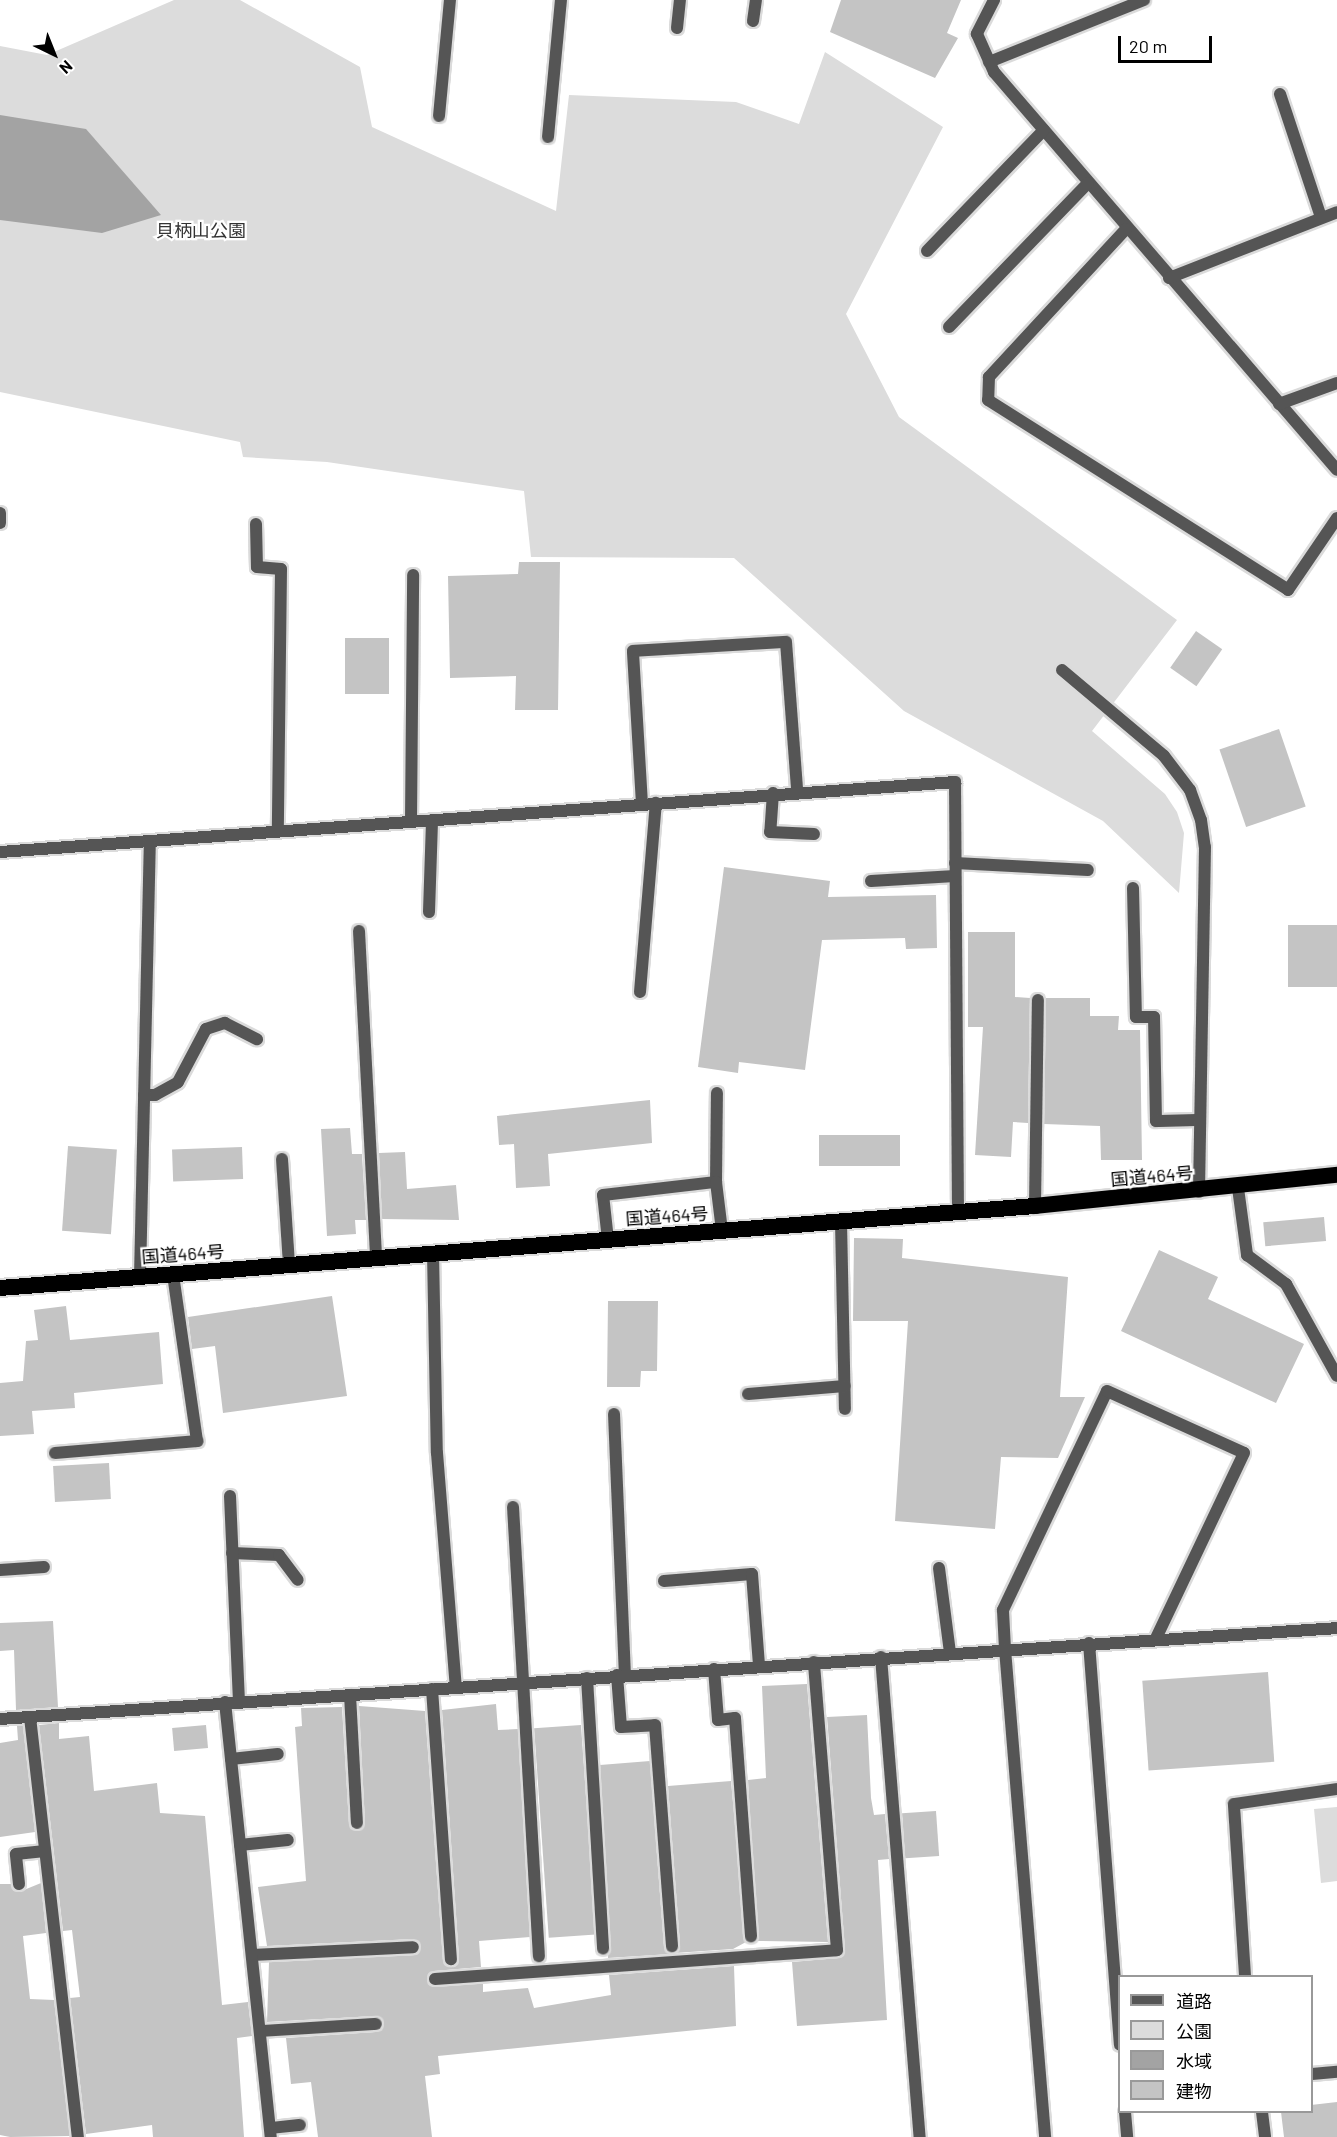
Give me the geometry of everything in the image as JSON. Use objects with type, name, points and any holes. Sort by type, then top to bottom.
[{"type":"highway","name":"国道464号","points":[[0,1288],[1035,1206],[1238,1188],[1337,1175]]},
{"type":"street","points":[[439,116],[450,0]]},
{"type":"street","points":[[548,137],[561,0]]},
{"type":"street","points":[[677,28],[680,0]]},
{"type":"street","points":[[753,21],[756,0]]},
{"type":"street","points":[[994,0],[977,34],[989,62],[1126,229],[1337,470]]},
{"type":"street","points":[[989,62],[1144,0]]},
{"type":"street","points":[[1280,94],[1322,217]]},
{"type":"street","points":[[927,251],[1044,130]]},
{"type":"street","points":[[949,327],[1088,183]]},
{"type":"street","points":[[1169,278],[1337,212]]},
{"type":"street","points":[[1126,229],[989,377],[988,400],[1288,590],[1337,518]]},
{"type":"street","points":[[1280,404],[1337,383]]},
{"type":"street","points":[[0,513],[0,523]]},
{"type":"street","points":[[256,524],[257,567],[281,570],[278,831]]},
{"type":"street","points":[[411,821],[413,575]]},
{"type":"street","points":[[642,804],[633,651],[786,642],[797,790]]},
{"type":"street","points":[[1062,670],[1164,756],[1190,790],[1201,820],[1199,1192]]},
{"type":"street","points":[[0,852],[150,844],[278,831],[656,803],[797,790],[955,782],[958,1212]]},
{"type":"street","points":[[773,793],[770,832],[814,834]]},
{"type":"street","points":[[640,992],[656,803]]},
{"type":"street","points":[[429,912],[432,820]]},
{"type":"street","points":[[140,1276],[150,844]]},
{"type":"street","points":[[872,881],[955,870],[1089,870]]},
{"type":"street","points":[[1133,888],[1136,1017],[1154,1017],[1156,1121],[1200,1120]]},
{"type":"street","points":[[358,931],[376,1259]]},
{"type":"street","points":[[1035,1206],[1038,1000]]},
{"type":"street","points":[[144,1095],[155,1095],[178,1082],[206,1029],[225,1023],[257,1039]]},
{"type":"street","points":[[717,1094],[716,1182],[722,1231]]},
{"type":"street","points":[[282,1159],[289,1265]]},
{"type":"street","points":[[608,1240],[603,1195],[716,1182]]},
{"type":"street","points":[[1238,1188],[1247,1255],[1286,1284],[1337,1376]]},
{"type":"street","points":[[842,1222],[845,1409]]},
{"type":"street","points":[[433,1253],[437,1453],[456,1687]]},
{"type":"street","points":[[55,1453],[197,1441],[173,1274]]},
{"type":"street","points":[[748,1394],[845,1386]]},
{"type":"street","points":[[1046,2137],[1003,1610],[1107,1390],[1244,1453],[1156,1638]]},
{"type":"street","points":[[614,1414],[621,1727],[655,1725],[672,1946]]},
{"type":"street","points":[[230,1496],[239,1701]]},
{"type":"street","points":[[513,1508],[539,1956]]},
{"type":"street","points":[[232,1552],[279,1555],[298,1580]]},
{"type":"street","points":[[0,1570],[44,1568]]},
{"type":"street","points":[[939,1568],[950,1653]]},
{"type":"street","points":[[664,1581],[752,1575],[759,1666]]},
{"type":"street","points":[[0,1719],[1156,1638],[1337,1628]]},
{"type":"street","points":[[1089,1643],[1118,2032]]},
{"type":"street","points":[[881,1657],[920,2137]]},
{"type":"street","points":[[435,1979],[837,1950],[814,1662]]},
{"type":"street","points":[[714,1669],[718,1719],[735,1718],[751,1936]]},
{"type":"street","points":[[587,1678],[603,1949]]},
{"type":"street","points":[[432,1689],[451,1959]]},
{"type":"street","points":[[350,1695],[357,1823]]},
{"type":"street","points":[[225,1702],[271,2132],[300,2125]]},
{"type":"street","points":[[30,1717],[78,2137]]},
{"type":"street","points":[[231,1759],[278,1754]]},
{"type":"street","points":[[1245,1975],[1234,1804],[1337,1789]]},
{"type":"street","points":[[240,1845],[288,1840]]},
{"type":"street","points":[[19,1884],[16,1854],[45,1851]]},
{"type":"street","points":[[252,1955],[412,1947]]},
{"type":"street","points":[[261,2031],[376,2024]]},
{"type":"street","points":[[1313,2074],[1337,2072]]},
{"type":"street","points":[[1125,2113],[1126,2137]]},
{"type":"street","points":[[1262,2113],[1265,2137]]},
{"type":"green space","name":"貝柄山公園","points":[[174,0],[240,0],[360,67],[372,127],[556,211],[569,95],[736,102],[799,124],[825,52],[943,127],[846,314],[899,417],[1177,620],[1092,731],[1165,794],[1177,812],[1184,833],[1179,893],[1103,821],[904,711],[734,558],[531,557],[524,491],[327,462],[243,457],[240,442],[0,392],[0,46],[47,55]]},
{"type":"green space","points":[[1337,1807],[1337,1881],[1321,1883],[1314,1809]]},
{"type":"water","points":[[0,115],[86,129],[161,215],[102,233],[0,220]]},
{"type":"building","points":[[841,0],[961,0],[947,33],[958,38],[935,78],[830,32]]},
{"type":"building","points":[[519,562],[560,562],[558,710],[515,710],[516,676],[450,678],[448,576],[518,574]]},
{"type":"building","points":[[1196,631],[1222,649],[1196,686],[1170,668]]},
{"type":"building","points":[[345,638],[389,638],[389,694],[345,694]]},
{"type":"building","points":[[1279,729],[1306,807],[1246,827],[1219,750]]},
{"type":"building","points":[[724,867],[830,881],[828,897],[936,895],[937,948],[906,949],[905,938],[822,940],[805,1070],[739,1062],[738,1073],[698,1067]]},
{"type":"building","points":[[1288,925],[1337,925],[1337,987],[1288,987]]},
{"type":"building","points":[[968,932],[1015,932],[1015,997],[1030,998],[1028,1123],[1013,1122],[1011,1157],[975,1155],[983,1027],[968,1027]]},
{"type":"building","points":[[1046,998],[1090,998],[1090,1016],[1119,1016],[1118,1030],[1140,1030],[1142,1160],[1101,1160],[1100,1126],[1044,1124]]},
{"type":"building","points":[[650,1100],[652,1143],[548,1154],[550,1186],[516,1188],[514,1144],[499,1145],[497,1116]]},
{"type":"building","points":[[350,1128],[352,1154],[362,1154],[366,1220],[355,1220],[356,1234],[327,1236],[321,1129]]},
{"type":"building","points":[[819,1135],[900,1135],[900,1166],[819,1166]]},
{"type":"building","points":[[68,1146],[117,1149],[111,1234],[62,1231]]},
{"type":"building","points":[[242,1147],[243,1179],[173,1181],[172,1149]]},
{"type":"building","points":[[405,1152],[407,1189],[456,1185],[459,1220],[382,1219],[379,1153]]},
{"type":"building","points":[[1324,1217],[1326,1241],[1265,1246],[1263,1222]]},
{"type":"building","points":[[854,1238],[903,1239],[902,1258],[1068,1277],[1060,1397],[1085,1397],[1058,1458],[1001,1457],[995,1529],[895,1521],[908,1321],[853,1321]]},
{"type":"building","points":[[1159,1250],[1218,1277],[1208,1299],[1304,1344],[1276,1403],[1121,1331]]},
{"type":"building","points":[[332,1296],[347,1396],[223,1413],[215,1346],[192,1349],[188,1317]]},
{"type":"building","points":[[608,1301],[658,1301],[657,1371],[641,1371],[640,1387],[607,1387]]},
{"type":"building","points":[[66,1306],[70,1340],[159,1332],[163,1384],[74,1393],[75,1408],[32,1411],[34,1434],[0,1436],[0,1383],[23,1381],[26,1341],[38,1340],[34,1310]]},
{"type":"building","points":[[109,1463],[111,1499],[55,1502],[53,1466]]},
{"type":"building","points":[[53,1621],[58,1707],[16,1710],[14,1650],[0,1651],[0,1623]]},
{"type":"building","points":[[1268,1672],[1274,1762],[1149,1771],[1142,1681]]},
{"type":"building","points":[[807,1684],[828,1942],[757,1941],[748,1780],[766,1778],[762,1686]]},
{"type":"building","points":[[496,1704],[498,1730],[518,1729],[530,1937],[479,1941],[481,1967],[434,1971],[429,1984],[483,1984],[483,1992],[528,1988],[534,2008],[611,1995],[609,1975],[734,1966],[736,2026],[438,2056],[440,2074],[425,2076],[432,2137],[318,2137],[311,2082],[291,2084],[286,2038],[376,2032],[384,2023],[375,2016],[267,2022],[269,1962],[413,1955],[421,1946],[413,1939],[267,1946],[258,1887],[306,1881],[295,1727],[302,1726],[301,1708],[342,1707],[349,1823],[357,1831],[365,1823],[359,1706],[425,1711],[443,1960],[451,1967],[459,1958],[442,1710]]},
{"type":"building","points":[[867,1715],[871,1798],[874,1815],[885,1814],[889,1859],[878,1860],[887,2020],[797,2026],[792,1962],[838,1958],[845,1950],[827,1717]]},
{"type":"building","points":[[59,1723],[59,1739],[89,1736],[94,1791],[157,1783],[160,1813],[205,1816],[222,2005],[248,2002],[252,2036],[237,2038],[244,2137],[153,2137],[152,2125],[86,2134],[70,1998],[80,1997],[72,1930],[63,1931],[39,1725]]},
{"type":"building","points":[[206,1725],[208,1748],[174,1751],[172,1728]]},
{"type":"building","points":[[581,1725],[596,1934],[549,1938],[534,1728]]},
{"type":"building","points":[[17,1726],[23,1726],[35,1832],[0,1837],[0,1743],[18,1740]]},
{"type":"building","points":[[650,1761],[664,1947],[670,1954],[608,1958],[600,1765]]},
{"type":"building","points":[[731,1781],[746,1942],[733,1949],[675,1953],[680,1945],[668,1786]]},
{"type":"building","points":[[936,1811],[939,1856],[905,1858],[902,1813]]},
{"type":"building","points":[[41,1883],[46,1933],[23,1936],[30,1999],[54,2000],[70,2136],[10,2137],[0,2135],[0,1884],[11,1884],[19,1892]]},
{"type":"building","points":[[1337,2102],[1337,2137],[1284,2137],[1281,2113],[1313,2113],[1313,2105]]}]
